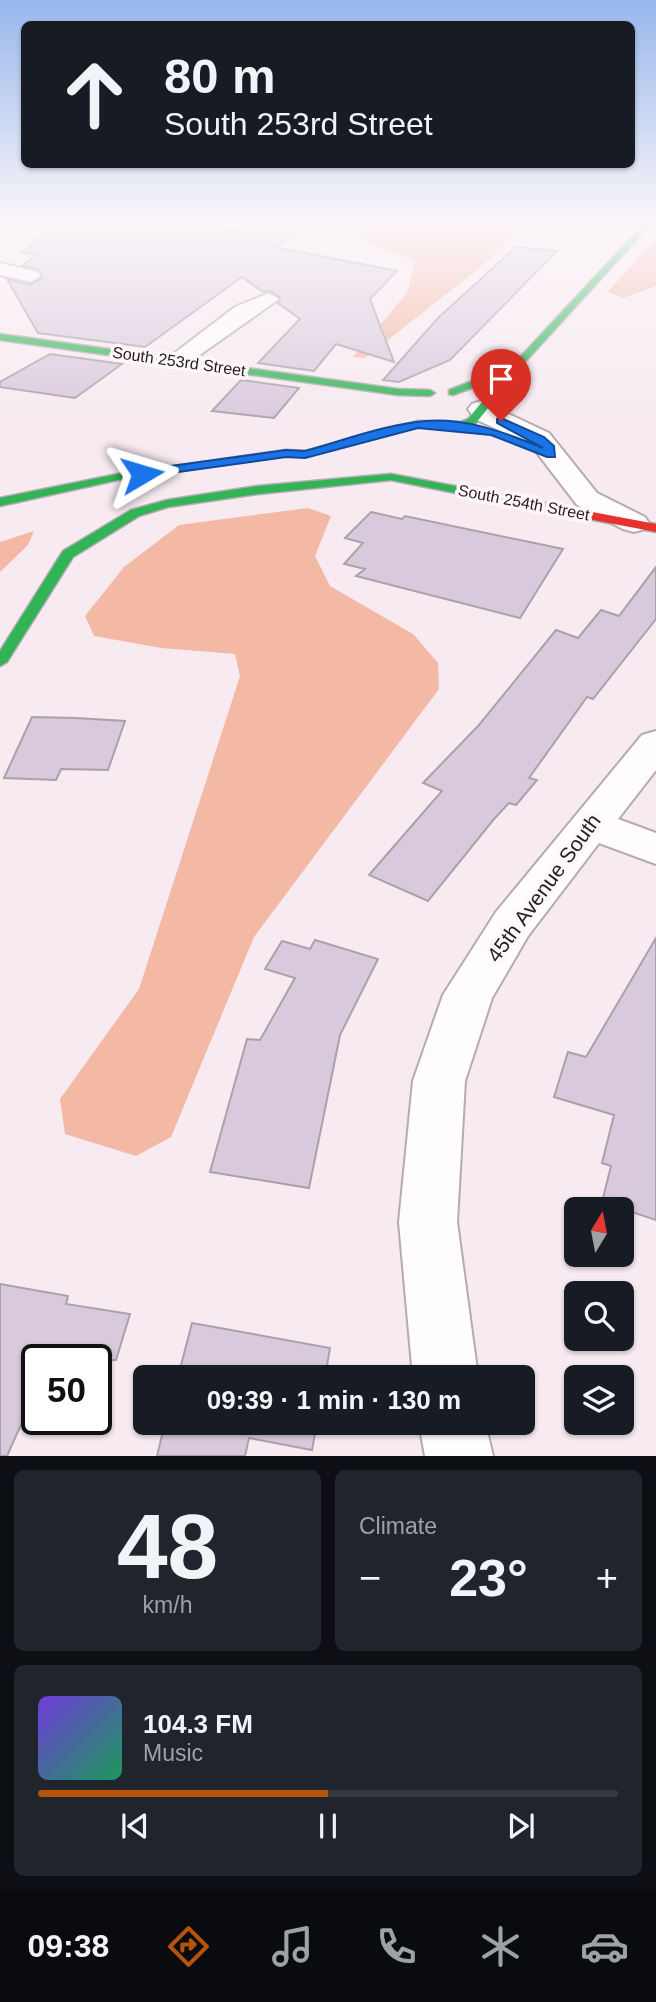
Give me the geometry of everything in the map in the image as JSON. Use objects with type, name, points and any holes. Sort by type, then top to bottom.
[{"type":"main road","points":[[453,392],[501,373],[524,358],[585,292]]},
{"type":"main road","name":"South 253rd Street","points":[[6,340],[176,360],[358,386],[429,393],[453,392]]},
{"type":"main road","points":[[0,502],[118,477],[286,453],[324,451],[404,428],[472,421],[500,386],[501,373]]},
{"type":"main road","name":"South 253rd Street","points":[[358,386],[393,401],[398,412],[411,421],[439,425]]},
{"type":"main road","points":[[453,392],[476,398],[481,409]]},
{"type":"main road","points":[[286,453],[297,444],[377,425],[398,412],[414,396],[429,393]]},
{"type":"main road","name":"South 254th Street","points":[[0,662],[68,554],[135,513],[167,504],[258,490],[391,477],[645,525]]},
{"type":"street","points":[[176,360],[243,312],[269,299]]},
{"type":"street","points":[[481,409],[484,414],[540,439],[587,499],[645,525]]},
{"type":"street","points":[[439,425],[495,432],[551,455]]},
{"type":"street","name":"45th Avenue South","points":[[444,1365],[428,1222],[439,1081],[468,995],[512,924],[656,743]]},
{"type":"street","points":[[590,824],[656,849]]},
{"type":"street","points":[[454,1435],[458,1456]]},
{"type":"shaded area","points":[[449,292],[365,358],[353,357],[407,293]]},
{"type":"shaded area","points":[[608,292],[640,292],[623,298]]},
{"type":"shaded area","points":[[308,508],[331,516],[315,556],[330,586],[413,634],[438,663],[439,689],[254,937],[171,1137],[136,1156],[65,1134],[60,1099],[139,989],[240,676],[235,654],[161,648],[94,636],[85,616],[124,567],[179,525]]},
{"type":"shaded area","points":[[34,531],[28,545],[0,572],[0,542]]},
{"type":"building","points":[[14,292],[221,292],[145,347],[38,333]]},
{"type":"building","points":[[272,292],[377,292],[370,299],[394,362],[336,344],[314,371],[258,363],[300,319],[278,303],[280,297]]},
{"type":"building","points":[[467,292],[517,292],[450,360],[399,382],[383,380],[439,317]]},
{"type":"building","points":[[50,354],[122,364],[75,398],[0,387],[0,382]]},
{"type":"building","points":[[241,380],[299,388],[274,418],[212,411]]},
{"type":"building","points":[[371,512],[402,519],[405,516],[563,549],[520,618],[356,576],[365,569],[344,564],[363,543],[345,538]]},
{"type":"building","points":[[656,567],[656,619],[593,699],[587,697],[529,778],[537,780],[516,805],[509,803],[494,819],[428,901],[369,875],[442,791],[423,783],[479,725],[556,630],[578,638],[601,610],[619,616]]},
{"type":"building","points":[[32,717],[125,721],[108,770],[61,769],[56,780],[4,778]]},
{"type":"building","points":[[656,938],[656,1220],[634,1213],[634,1197],[603,1197],[611,1166],[602,1163],[614,1115],[554,1097],[568,1052],[586,1057]]},
{"type":"building","points":[[315,940],[378,959],[340,1035],[309,1188],[210,1172],[247,1039],[260,1040],[295,978],[265,969],[282,941],[310,949]]},
{"type":"building","points":[[0,1284],[68,1296],[66,1304],[130,1314],[116,1360],[112,1360],[112,1344],[21,1344],[21,1425],[7,1456],[0,1456]]},
{"type":"building","points":[[192,1323],[330,1348],[327,1365],[181,1365]]},
{"type":"building","points":[[162,1435],[315,1435],[312,1450],[249,1438],[245,1456],[157,1456]]},
{"type":"traffic: fast","points":[[453,392],[501,373],[524,358],[585,292]]},
{"type":"traffic: fast","points":[[0,337],[398,392],[430,393]]},
{"type":"traffic: fast","points":[[0,502],[118,477],[286,453],[305,454],[418,424],[463,425],[472,421],[500,386],[501,373]]},
{"type":"traffic: fast","points":[[0,662],[68,554],[135,513],[167,504],[258,490],[391,477],[550,508]]},
{"type":"traffic: jam","points":[[550,508],[656,528]]},
{"type":"route","points":[[142,474],[239,462],[286,453],[324,451],[418,424],[472,427],[495,432],[551,455],[548,446],[540,439],[501,421]]}]
